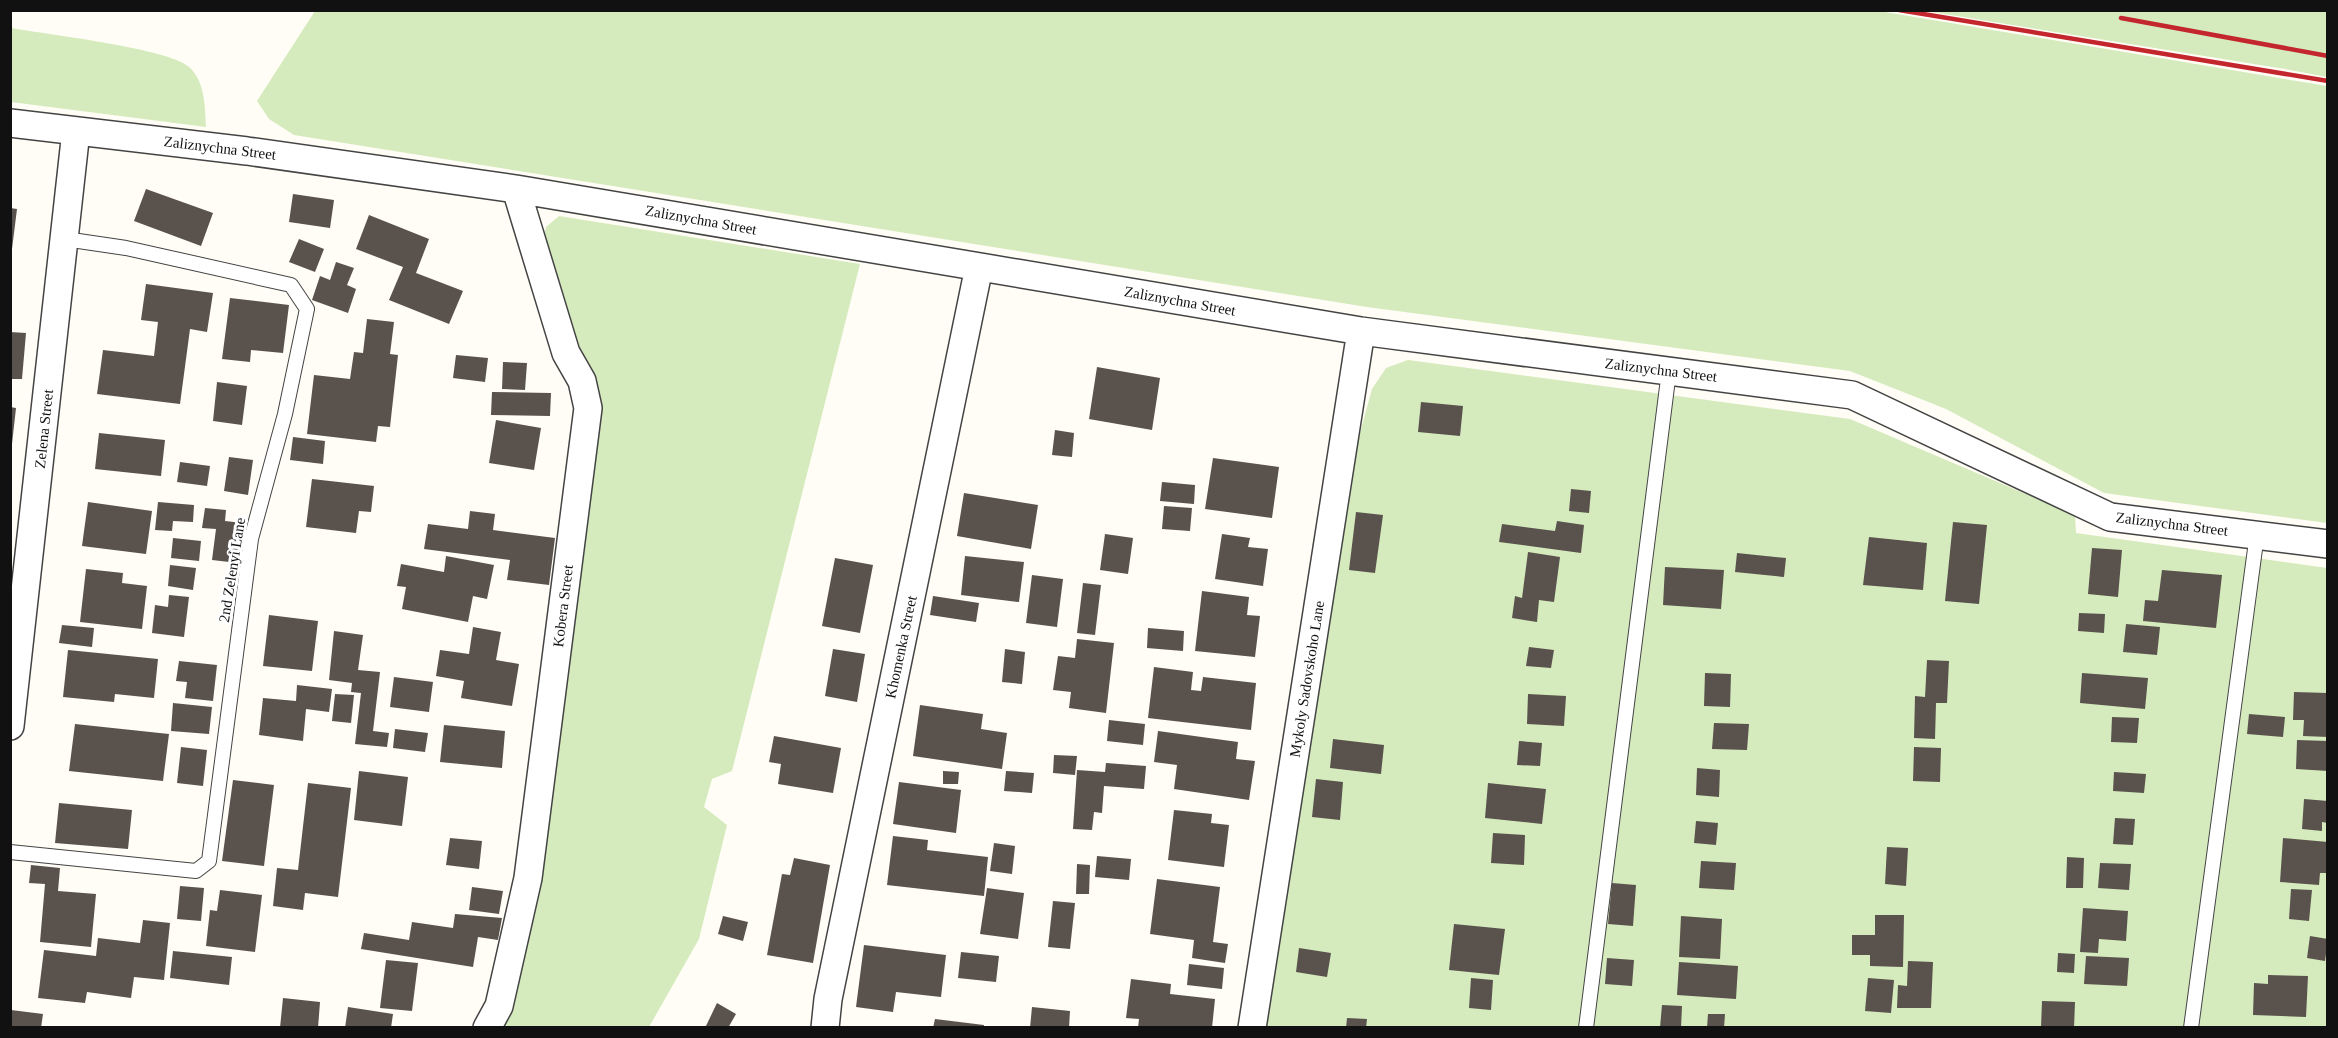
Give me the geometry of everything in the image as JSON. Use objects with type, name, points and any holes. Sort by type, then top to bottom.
[{"type":"street","name":"Zaliznychna Street","points":[[10,123],[248,151],[516,189],[1361,331],[1852,395],[2110,517],[2328,544]]},
{"type":"street","name":"Zelena Street","points":[[10,726],[76,131]]},
{"type":"street","name":"Kobera Street","points":[[487,1028],[499,1006],[528,878],[588,408],[582,381],[566,353],[516,189]]},
{"type":"street","name":"Khomenka Street","points":[[825,1028],[828,999],[979,267]]},
{"type":"street","name":"Mykoly Sadovskoho Lane","points":[[1252,1028],[1361,331]]},
{"type":"lane","name":"2nd Zelenyi Lane","points":[[10,852],[196,871],[209,861],[251,539],[285,414],[307,309],[291,285],[126,248],[65,239]]},
{"type":"lane","points":[[1586,1028],[1670,371]]},
{"type":"lane","points":[[2191,1028],[2257,534]]},
{"type":"green space","points":[[1873,10],[2327,86],[2327,523],[2104,493],[1946,409],[1850,371],[1367,307],[294,135],[269,119],[257,101],[315,11]]},
{"type":"green space","points":[[1926,11],[2327,11],[2327,77],[2285,69]]},
{"type":"green space","points":[[11,28],[132,48],[177,60],[189,67],[198,79],[203,95],[206,127],[11,102]]},
{"type":"green space","points":[[559,216],[860,264],[732,771],[712,779],[704,807],[727,825],[699,939],[649,1027],[500,1028],[597,406],[541,247],[546,227]]},
{"type":"green space","points":[[1408,360],[1850,419],[2075,515],[2076,533],[2327,568],[2327,1027],[1261,1028],[1344,491],[1372,389],[1386,368]]},
{"type":"building","points":[[146,189],[213,213],[201,246],[134,221]]},
{"type":"building","points":[[293,194],[334,200],[330,228],[289,222]]},
{"type":"building","points":[[10,208],[17,209],[12,249],[10,249]]},
{"type":"building","points":[[369,215],[429,239],[416,273],[463,291],[449,324],[389,300],[403,267],[356,249]]},
{"type":"building","points":[[299,239],[324,249],[315,272],[289,262]]},
{"type":"building","points":[[336,262],[354,268],[347,285],[356,289],[348,313],[312,300],[320,276],[330,280]]},
{"type":"building","points":[[146,284],[213,293],[207,332],[190,329],[180,404],[97,394],[103,350],[154,356],[158,322],[141,320]]},
{"type":"building","points":[[230,298],[289,305],[283,353],[251,350],[250,362],[222,359]]},
{"type":"building","points":[[367,319],[394,322],[390,354],[398,355],[390,427],[378,426],[376,442],[307,434],[314,375],[350,379],[354,352],[363,353]]},
{"type":"building","points":[[10,332],[26,333],[22,379],[10,379]]},
{"type":"building","points":[[456,355],[488,358],[485,382],[453,378]]},
{"type":"building","points":[[503,362],[527,363],[525,390],[502,389]]},
{"type":"building","points":[[1097,367],[1160,378],[1152,430],[1089,419]]},
{"type":"building","points":[[217,382],[247,386],[242,425],[213,421]]},
{"type":"building","points":[[492,392],[551,393],[550,416],[491,415]]},
{"type":"building","points":[[1421,402],[1463,406],[1460,436],[1418,432]]},
{"type":"building","points":[[10,407],[16,408],[12,444],[10,444]]},
{"type":"building","points":[[496,420],[541,428],[534,470],[489,463]]},
{"type":"building","points":[[1055,430],[1074,433],[1072,457],[1052,455]]},
{"type":"building","points":[[99,433],[165,440],[161,476],[95,469]]},
{"type":"building","points":[[293,437],[325,441],[323,464],[290,460]]},
{"type":"building","points":[[229,457],[253,460],[248,495],[224,491]]},
{"type":"building","points":[[1213,458],[1279,467],[1272,518],[1205,509]]},
{"type":"building","points":[[180,462],[210,466],[207,486],[177,482]]},
{"type":"building","points":[[312,479],[374,486],[371,512],[359,511],[356,533],[306,527]]},
{"type":"building","points":[[1162,482],[1195,485],[1194,504],[1160,501]]},
{"type":"building","points":[[1571,489],[1591,491],[1589,513],[1569,511]]},
{"type":"building","points":[[964,493],[1038,505],[1031,549],[957,536]]},
{"type":"building","points":[[88,502],[152,511],[146,554],[82,546]]},
{"type":"building","points":[[158,502],[194,505],[193,522],[173,521],[172,531],[155,530]]},
{"type":"building","points":[[1164,506],[1192,508],[1190,531],[1162,529]]},
{"type":"building","points":[[205,508],[226,510],[225,521],[243,523],[238,563],[212,560],[216,529],[202,528]]},
{"type":"building","points":[[470,511],[495,514],[493,530],[555,538],[549,585],[507,580],[510,560],[424,549],[428,524],[468,529]]},
{"type":"building","points":[[1356,512],[1383,515],[1375,573],[1349,570]]},
{"type":"building","points":[[1557,521],[1584,525],[1581,553],[1499,542],[1502,524],[1555,531]]},
{"type":"building","points":[[1953,522],[1987,525],[1979,604],[1945,601]]},
{"type":"building","points":[[1105,534],[1133,538],[1128,574],[1100,570]]},
{"type":"building","points":[[1222,534],[1250,538],[1248,547],[1268,549],[1263,586],[1215,579]]},
{"type":"building","points":[[1869,537],[1927,543],[1923,590],[1863,585]]},
{"type":"building","points":[[173,538],[201,541],[199,561],[171,558]]},
{"type":"building","points":[[2092,548],[2122,550],[2118,597],[2088,594]]},
{"type":"building","points":[[1528,552],[1560,557],[1554,602],[1539,600],[1537,622],[1512,618],[1515,596],[1522,598]]},
{"type":"building","points":[[1737,553],[1786,558],[1784,577],[1735,572]]},
{"type":"building","points":[[446,556],[494,565],[487,599],[473,596],[468,622],[402,609],[406,587],[397,586],[401,564],[444,572]]},
{"type":"building","points":[[965,556],[1024,562],[1019,602],[961,595]]},
{"type":"building","points":[[835,558],[873,565],[860,633],[822,626]]},
{"type":"building","points":[[170,565],[196,568],[193,590],[168,586]]},
{"type":"building","points":[[1665,567],[1724,570],[1721,609],[1663,605]]},
{"type":"building","points":[[86,569],[123,573],[122,583],[147,586],[142,629],[80,622]]},
{"type":"building","points":[[2162,570],[2222,575],[2216,628],[2143,621],[2145,600],[2158,601]]},
{"type":"building","points":[[1032,575],[1063,579],[1057,627],[1026,623]]},
{"type":"building","points":[[1083,583],[1101,585],[1095,635],[1077,633]]},
{"type":"building","points":[[1202,591],[1249,597],[1247,615],[1260,616],[1255,657],[1195,651]]},
{"type":"building","points":[[169,595],[189,597],[184,637],[152,633],[155,605],[168,607]]},
{"type":"building","points":[[933,596],[979,603],[976,622],[930,615]]},
{"type":"building","points":[[2079,613],[2105,614],[2104,633],[2078,631]]},
{"type":"building","points":[[269,615],[318,621],[312,671],[263,666]]},
{"type":"building","points":[[2126,624],[2160,627],[2157,655],[2123,652]]},
{"type":"building","points":[[62,625],[94,628],[92,647],[59,643]]},
{"type":"building","points":[[473,627],[501,632],[496,660],[519,664],[512,706],[461,698],[464,681],[436,676],[440,650],[469,654]]},
{"type":"building","points":[[1148,628],[1184,631],[1183,651],[1147,648]]},
{"type":"building","points":[[334,631],[363,635],[358,670],[380,672],[373,731],[389,733],[387,747],[355,744],[361,693],[351,692],[352,683],[329,680]]},
{"type":"building","points":[[1077,639],[1114,643],[1106,713],[1069,708],[1071,692],[1053,690],[1058,656],[1075,658]]},
{"type":"building","points":[[1529,647],[1554,650],[1551,668],[1526,666]]},
{"type":"building","points":[[833,649],[865,654],[857,702],[825,696]]},
{"type":"building","points":[[1005,649],[1025,652],[1022,684],[1002,682]]},
{"type":"building","points":[[68,650],[158,659],[154,698],[115,694],[114,702],[63,697]]},
{"type":"building","points":[[1927,660],[1949,661],[1947,703],[1936,703],[1935,739],[1914,738],[1915,696],[1925,697]]},
{"type":"building","points":[[179,661],[217,665],[213,701],[185,698],[187,682],[176,681]]},
{"type":"building","points":[[1154,667],[1193,672],[1191,690],[1201,691],[1203,677],[1256,683],[1251,730],[1148,718]]},
{"type":"building","points":[[1705,673],[1731,674],[1730,707],[1704,706]]},
{"type":"building","points":[[2082,673],[2148,678],[2145,709],[2080,703]]},
{"type":"building","points":[[394,677],[433,682],[429,712],[390,707]]},
{"type":"building","points":[[297,685],[332,689],[329,712],[306,709],[303,741],[259,735],[263,698],[296,701]]},
{"type":"building","points":[[2294,692],[2328,693],[2328,737],[2303,736],[2304,720],[2293,720]]},
{"type":"building","points":[[335,694],[354,695],[351,723],[332,721]]},
{"type":"building","points":[[1528,694],[1566,696],[1564,726],[1527,724]]},
{"type":"building","points":[[173,703],[212,707],[209,734],[171,731]]},
{"type":"building","points":[[920,705],[983,714],[981,729],[1007,733],[1002,769],[913,756]]},
{"type":"building","points":[[2249,714],[2285,717],[2283,737],[2247,734]]},
{"type":"building","points":[[2112,717],[2139,718],[2137,743],[2111,742]]},
{"type":"building","points":[[1109,720],[1145,724],[1143,745],[1107,741]]},
{"type":"building","points":[[1714,723],[1749,724],[1747,750],[1712,749]]},
{"type":"building","points":[[75,724],[169,734],[163,781],[69,771]]},
{"type":"building","points":[[444,725],[505,731],[502,768],[440,762]]},
{"type":"building","points":[[395,729],[428,733],[425,752],[393,748]]},
{"type":"building","points":[[1158,731],[1238,742],[1236,759],[1255,761],[1249,800],[1174,789],[1177,765],[1154,762]]},
{"type":"building","points":[[774,736],[841,748],[833,793],[778,784],[781,764],[769,762]]},
{"type":"building","points":[[1333,739],[1384,745],[1381,774],[1330,768]]},
{"type":"building","points":[[2297,740],[2328,741],[2328,771],[2296,769]]},
{"type":"building","points":[[1519,741],[1542,743],[1540,766],[1517,765]]},
{"type":"building","points":[[181,747],[207,750],[203,786],[177,783]]},
{"type":"building","points":[[1914,747],[1941,748],[1940,782],[1913,781]]},
{"type":"building","points":[[1054,755],[1077,756],[1075,775],[1053,773]]},
{"type":"building","points":[[1106,763],[1146,766],[1144,789],[1104,786],[1102,813],[1094,812],[1092,830],[1073,829],[1077,770],[1105,772]]},
{"type":"building","points":[[1697,768],[1720,770],[1719,797],[1696,795]]},
{"type":"building","points":[[359,771],[408,777],[402,826],[354,820]]},
{"type":"building","points":[[943,771],[959,772],[958,784],[943,784]]},
{"type":"building","points":[[1006,771],[1034,773],[1032,793],[1004,791]]},
{"type":"building","points":[[2114,772],[2146,774],[2144,793],[2113,791]]},
{"type":"building","points":[[1316,779],[1343,782],[1340,820],[1312,817]]},
{"type":"building","points":[[233,780],[274,785],[264,866],[222,861]]},
{"type":"building","points":[[899,782],[961,790],[956,833],[893,824]]},
{"type":"building","points":[[308,783],[351,788],[338,897],[305,893],[303,910],[273,906],[277,868],[298,870]]},
{"type":"building","points":[[1488,783],[1546,789],[1542,824],[1485,818]]},
{"type":"building","points":[[2304,799],[2328,801],[2328,823],[2322,822],[2322,831],[2302,829]]},
{"type":"building","points":[[59,803],[132,810],[128,849],[55,843]]},
{"type":"building","points":[[1174,810],[1212,814],[1211,823],[1229,825],[1224,867],[1168,860]]},
{"type":"building","points":[[2115,818],[2135,819],[2133,845],[2113,844]]},
{"type":"building","points":[[1696,821],[1718,823],[1716,845],[1694,843]]},
{"type":"building","points":[[1493,833],[1525,835],[1524,865],[1491,863]]},
{"type":"building","points":[[893,836],[928,840],[927,850],[988,857],[984,896],[887,885]]},
{"type":"building","points":[[450,838],[482,841],[479,869],[446,865]]},
{"type":"building","points":[[2283,838],[2328,842],[2328,873],[2320,873],[2319,885],[2280,882]]},
{"type":"building","points":[[994,843],[1015,846],[1012,874],[990,871]]},
{"type":"building","points":[[1887,847],[1908,848],[1906,886],[1885,884]]},
{"type":"building","points":[[1097,856],[1131,859],[1129,880],[1095,877]]},
{"type":"building","points":[[2067,857],[2084,858],[2083,888],[2066,888]]},
{"type":"building","points":[[794,858],[830,865],[813,963],[767,955],[782,874],[790,875]]},
{"type":"building","points":[[1701,861],[1736,863],[1734,890],[1699,888]]},
{"type":"building","points":[[2100,863],[2131,864],[2129,890],[2098,888]]},
{"type":"building","points":[[1077,864],[1090,865],[1089,894],[1076,894]]},
{"type":"building","points":[[31,865],[60,868],[58,891],[96,894],[91,947],[40,942],[45,884],[29,883]]},
{"type":"building","points":[[1157,879],[1220,887],[1213,942],[1228,944],[1225,963],[1192,958],[1194,940],[1150,934]]},
{"type":"building","points":[[1612,883],[1636,885],[1633,926],[1608,924]]},
{"type":"building","points":[[180,886],[204,888],[201,921],[177,919]]},
{"type":"building","points":[[472,887],[503,891],[499,914],[469,910]]},
{"type":"building","points":[[987,888],[1024,893],[1018,939],[980,934]]},
{"type":"building","points":[[2291,889],[2312,890],[2309,921],[2289,919]]},
{"type":"building","points":[[220,890],[262,895],[255,952],[206,946],[210,910],[217,911]]},
{"type":"building","points":[[1053,901],[1075,903],[1070,949],[1048,947]]},
{"type":"building","points":[[2083,908],[2128,911],[2126,941],[2099,939],[2098,953],[2080,952]]},
{"type":"building","points":[[455,914],[502,918],[498,940],[478,937],[473,967],[361,949],[364,933],[409,940],[412,922],[453,928]]},
{"type":"building","points":[[1875,915],[1904,915],[1903,967],[1870,966],[1870,955],[1852,955],[1852,935],[1875,935]]},
{"type":"building","points":[[723,916],[748,922],[743,941],[718,934]]},
{"type":"building","points":[[1681,916],[1722,919],[1720,959],[1679,957]]},
{"type":"building","points":[[143,920],[170,923],[164,980],[134,977],[131,998],[87,992],[85,1003],[38,998],[44,950],[96,956],[98,938],[140,943]]},
{"type":"building","points":[[1454,924],[1505,929],[1499,975],[1449,970]]},
{"type":"building","points":[[2310,936],[2328,939],[2325,961],[2307,958]]},
{"type":"building","points":[[864,945],[946,955],[941,997],[896,992],[893,1012],[856,1007]]},
{"type":"building","points":[[1299,948],[1331,953],[1327,977],[1296,972]]},
{"type":"building","points":[[173,951],[232,957],[229,985],[170,978]]},
{"type":"building","points":[[961,952],[999,956],[996,982],[958,978]]},
{"type":"building","points":[[2058,953],[2075,954],[2074,973],[2057,972]]},
{"type":"building","points":[[2086,956],[2129,958],[2127,986],[2084,984]]},
{"type":"building","points":[[1607,958],[1634,960],[1632,986],[1605,984]]},
{"type":"building","points":[[386,960],[418,963],[412,1011],[380,1008]]},
{"type":"building","points":[[1908,961],[1933,962],[1931,1008],[1897,1008],[1898,985],[1907,986]]},
{"type":"building","points":[[1679,962],[1738,966],[1736,999],[1677,995]]},
{"type":"building","points":[[1189,964],[1224,968],[1222,989],[1187,985]]},
{"type":"building","points":[[2268,975],[2308,976],[2306,1017],[2253,1015],[2254,983],[2268,984]]},
{"type":"building","points":[[1471,978],[1493,980],[1491,1010],[1469,1008]]},
{"type":"building","points":[[1868,978],[1894,980],[1891,1013],[1865,1011]]},
{"type":"building","points":[[1131,979],[1171,984],[1170,994],[1215,999],[1212,1028],[1138,1028],[1139,1019],[1126,1018]]},
{"type":"building","points":[[283,998],[320,1002],[318,1028],[280,1028]]},
{"type":"building","points":[[2042,1001],[2075,1002],[2074,1028],[2041,1028]]},
{"type":"building","points":[[717,1003],[736,1014],[728,1028],[705,1028]]},
{"type":"building","points":[[1662,1005],[1682,1006],[1681,1028],[1660,1028]]},
{"type":"building","points":[[348,1007],[393,1014],[391,1028],[345,1028]]},
{"type":"building","points":[[1032,1007],[1070,1011],[1069,1028],[1030,1028]]},
{"type":"building","points":[[11,1010],[43,1014],[41,1028],[10,1028]]},
{"type":"building","points":[[1708,1014],[1725,1014],[1724,1028],[1707,1028]]},
{"type":"building","points":[[1347,1018],[1367,1019],[1366,1028],[1346,1028]]},
{"type":"building","points":[[935,1019],[984,1025],[984,1028],[933,1028]]},
{"type":"railway","points":[[1899,10],[2328,81]]},
{"type":"railway","points":[[2121,18],[2328,56]]}]
